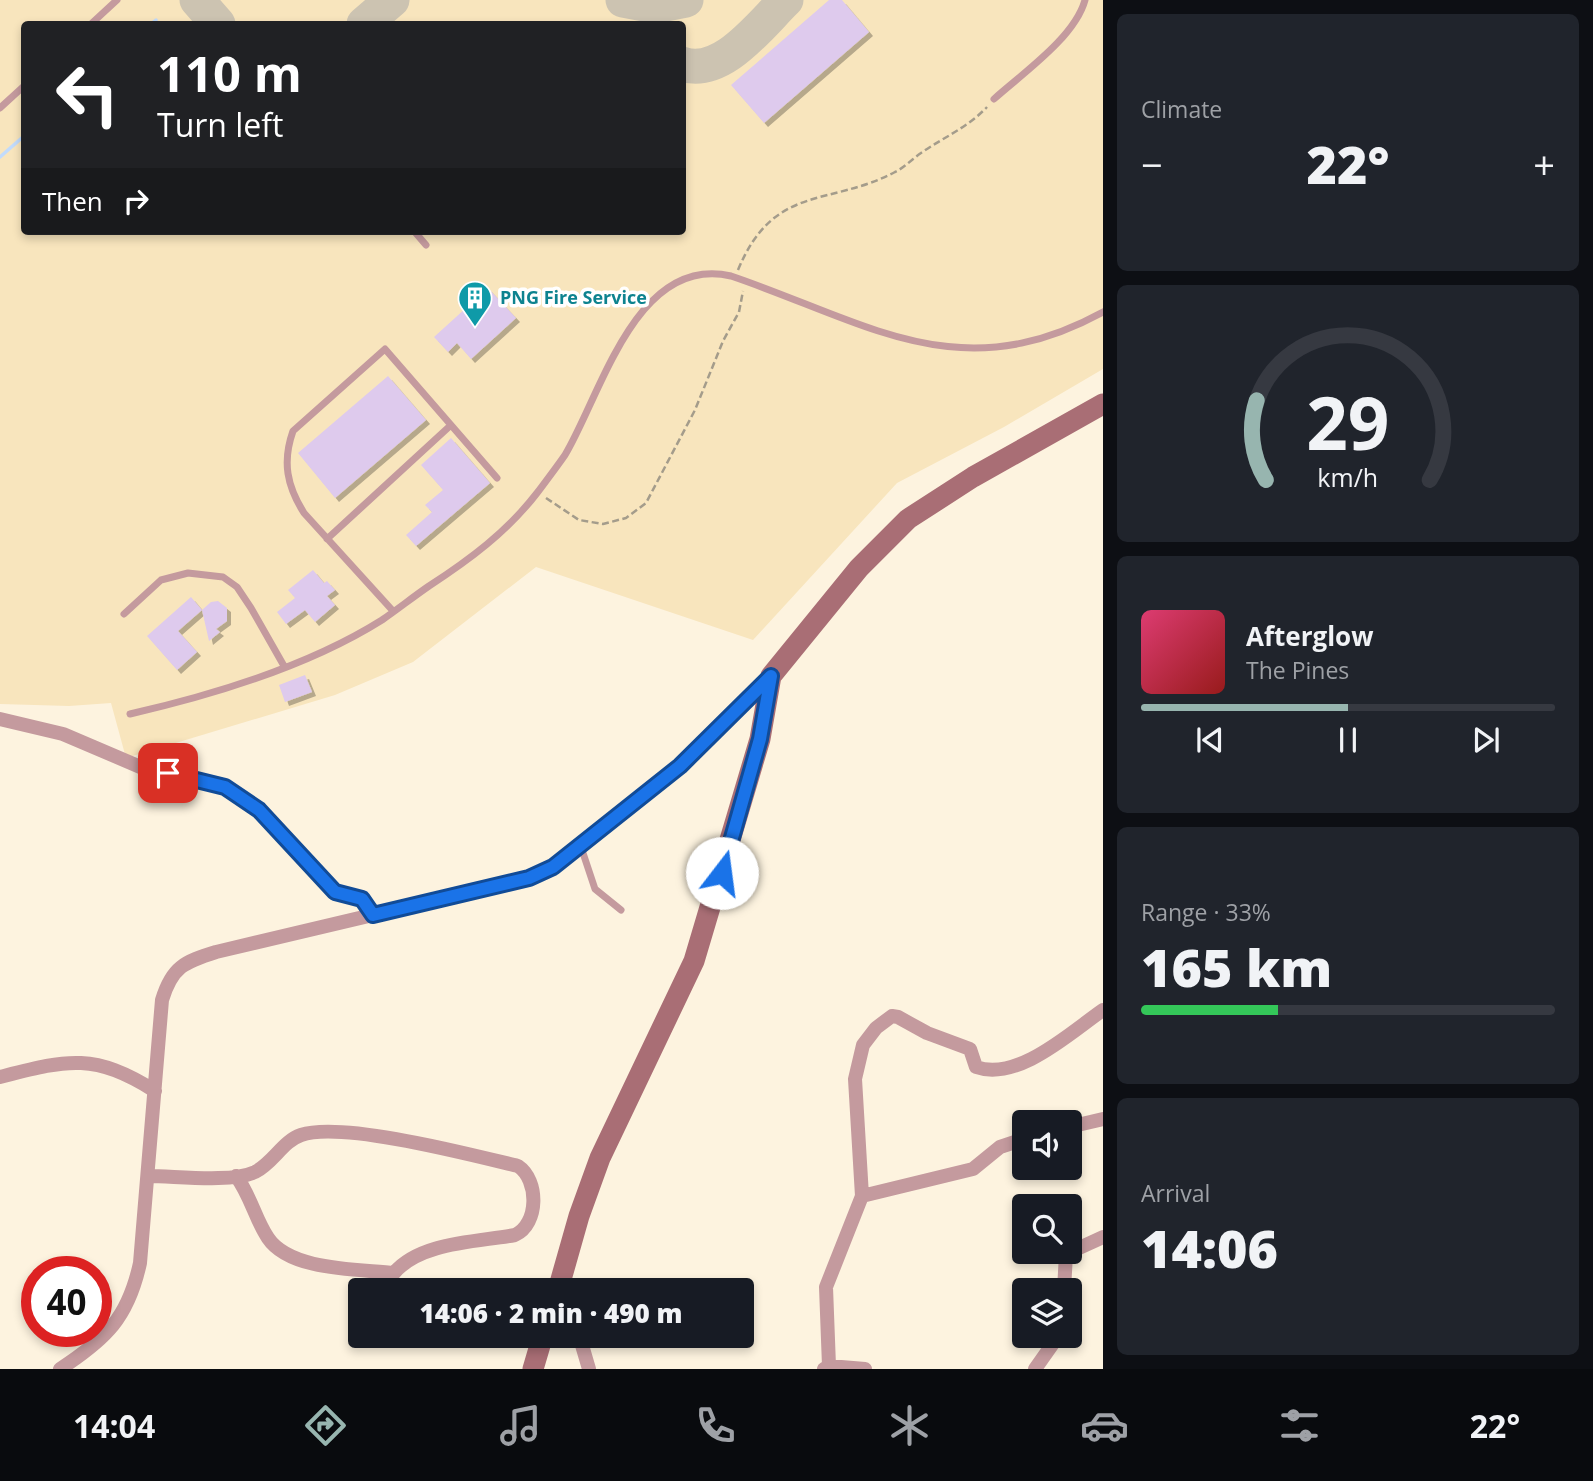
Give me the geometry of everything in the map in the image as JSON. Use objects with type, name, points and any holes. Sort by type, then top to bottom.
[{"type":"street","points":[[60,1369],[89,1351],[114,1326],[129,1303],[140,1263],[162,1000],[169,977],[198,958],[216,952],[529,878],[553,867],[680,766],[771,676],[859,568],[908,519],[973,477],[1103,404]]},
{"type":"street","points":[[563,1278],[600,1158],[675,1007],[699,948],[760,739],[771,676]]},
{"type":"street","points":[[0,719],[63,734],[145,769],[225,787],[259,810],[335,892],[362,899],[373,915]]},
{"type":"street","points":[[865,1369],[827,1368],[826,1287],[862,1196],[855,1079],[863,1045],[876,1028],[892,1016],[970,1049],[976,1067],[983,1069],[1025,1064],[1103,1010]]},
{"type":"street","points":[[0,1077],[56,1063],[91,1062],[114,1069],[155,1091]]},
{"type":"street","points":[[1082,1124],[1103,1119]]},
{"type":"street","points":[[149,1176],[236,1176],[255,1172],[300,1136],[334,1133],[404,1141],[518,1166],[527,1171],[533,1185],[531,1214],[526,1227],[515,1235],[424,1253],[403,1263],[394,1273],[300,1261],[277,1248],[267,1238],[247,1191],[236,1176]]},
{"type":"street","points":[[862,1196],[973,1168],[985,1162],[1000,1147],[1012,1143]]},
{"type":"street","points":[[1065,1278],[1066,1254],[1103,1237]]},
{"type":"street","points":[[533,1369],[539,1348]]},
{"type":"street","points":[[583,1348],[589,1369]]},
{"type":"street","points":[[1035,1369],[1050,1348]]},
{"type":"lane","points":[[94,21],[117,0]]},
{"type":"lane","points":[[994,99],[1071,30],[1082,14],[1085,0]]},
{"type":"lane","points":[[0,108],[21,89]]},
{"type":"lane","points":[[417,235],[426,245]]},
{"type":"lane","points":[[130,714],[185,701],[284,666],[351,635],[393,611],[498,537],[538,492],[565,454],[617,346],[632,323],[659,296],[691,277],[718,273],[735,277],[885,335],[958,350],[1016,346],[1103,313]]},
{"type":"lane","points":[[393,611],[304,513],[286,477],[288,447],[293,431],[385,349],[497,478]]},
{"type":"lane","points":[[327,539],[451,425]]},
{"type":"lane","points":[[124,614],[161,580],[187,573],[223,578],[237,587],[284,666]]},
{"type":"lane","points":[[581,847],[596,889],[621,909]]},
{"type":"path","points":[[735,277],[748,246],[768,223],[800,201],[895,172],[923,151],[971,124],[994,99]]},
{"type":"path","points":[[538,492],[579,520],[603,524],[626,518],[646,503],[695,410],[723,341],[739,312],[744,281]]},
{"type":"shaded area","points":[[0,0],[1103,0],[1103,369],[1004,427],[897,483],[753,640],[536,567],[413,662],[335,695],[126,758],[111,703],[69,706],[0,704]]},
{"type":"building","points":[[829,0],[842,0],[869,32],[764,123],[731,85]]},
{"type":"building","name":"PNG Fire Service","points":[[488,288],[516,318],[471,359],[457,343],[448,352],[434,337]]},
{"type":"building","points":[[388,376],[426,420],[335,498],[298,453]]},
{"type":"building","points":[[451,438],[490,483],[416,546],[406,535],[432,512],[425,505],[443,490],[421,465]]},
{"type":"building","points":[[313,570],[324,583],[327,581],[335,590],[327,596],[335,605],[315,622],[305,610],[286,624],[277,612],[295,598],[288,590]]},
{"type":"building","points":[[191,597],[202,610],[178,631],[197,652],[177,670],[147,636]]},
{"type":"building","points":[[218,601],[227,608],[227,621],[216,629],[220,632],[209,641],[202,610],[211,602]]},
{"type":"building","points":[[305,675],[312,692],[285,702],[279,685]]},
{"type":"waterway","points":[[0,157],[21,139]]},
{"type":"taxiway","points":[[197,0],[215,21]]},
{"type":"taxiway","points":[[368,21],[392,0]]},
{"type":"taxiway","points":[[623,0],[655,6],[686,0]]},
{"type":"taxiway","points":[[686,65],[697,66],[712,63],[726,56],[753,34],[786,0]]},
{"type":"place","name":"PNG Fire Service","points":[[475,328]]},
{"type":"route","points":[[168,773],[225,787],[259,810],[292,842],[335,892],[362,899],[373,915],[529,878],[573,855],[680,766],[771,676],[768,707],[722,873]]}]
